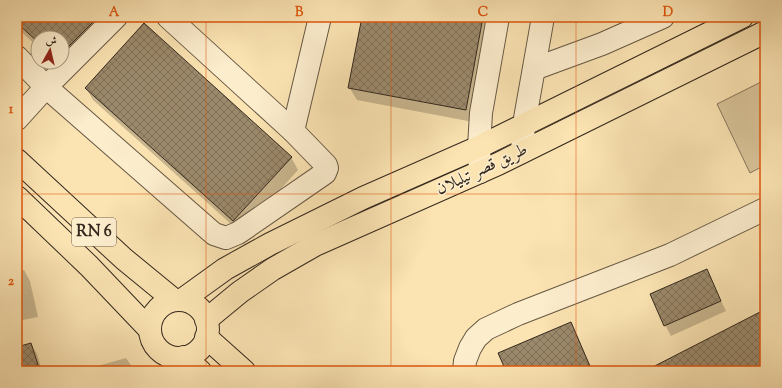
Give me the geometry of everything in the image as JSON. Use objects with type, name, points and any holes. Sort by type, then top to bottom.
[{"type":"main road","name":"طريق قصر تيليلان","points":[[178,300],[225,269],[270,244],[363,198],[479,147],[742,17]]},
{"type":"main road","name":"طريق قصر تيليلان","points":[[206,328],[240,292],[273,269],[315,246],[480,172],[765,32]]},
{"type":"main road","name":"RN 6","points":[[17,160],[124,259],[178,300]]},
{"type":"main road","name":"RN 6","points":[[17,197],[89,266],[150,330]]},
{"type":"main road","points":[[178,300],[190,302],[197,306],[202,312],[206,328],[202,345],[196,352],[184,357],[170,356],[162,352],[156,346],[150,330],[154,313],[163,305],[178,300]]},
{"type":"main road","points":[[206,328],[244,371]]},
{"type":"main road","points":[[184,357],[200,371]]},
{"type":"street","points":[[17,119],[46,87],[116,17]]},
{"type":"street","points":[[17,57],[46,87],[214,234],[226,238],[238,233],[326,171],[326,165],[293,131],[168,17]]},
{"type":"street","points":[[293,131],[320,17]]},
{"type":"street","points":[[480,172],[479,147],[481,113],[498,17]]},
{"type":"street","points":[[522,152],[524,124],[543,17]]},
{"type":"street","points":[[534,69],[602,44],[663,17]]},
{"type":"street","points":[[464,371],[465,361],[470,348],[476,338],[486,329],[518,314],[670,254],[765,209]]},
{"type":"shaded area","points":[[765,80],[765,165],[750,173],[717,104]]},
{"type":"building","points":[[17,17],[98,17],[70,45],[70,30],[30,30],[30,35],[17,23]]},
{"type":"building","points":[[362,17],[483,17],[466,110],[348,88]]},
{"type":"building","points":[[144,23],[292,157],[233,221],[85,88]]},
{"type":"building","points":[[707,269],[721,301],[664,326],[650,294]]},
{"type":"building","points":[[760,312],[765,323],[765,371],[645,371]]},
{"type":"building","points":[[571,322],[592,371],[506,371],[498,353]]},
{"type":"building","points":[[31,343],[40,371],[17,371],[17,347]]}]
